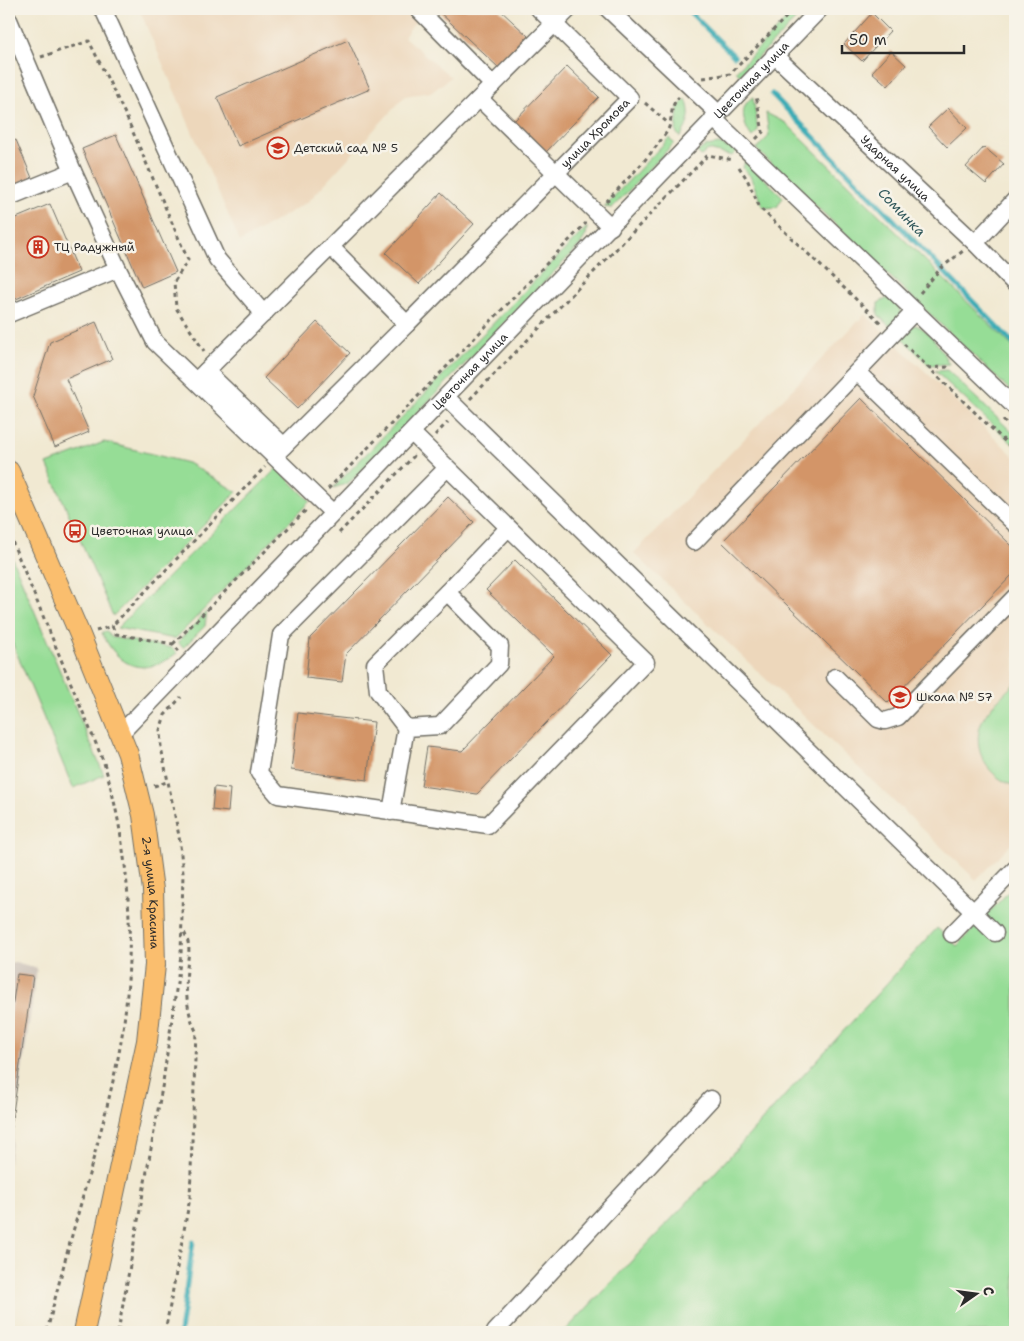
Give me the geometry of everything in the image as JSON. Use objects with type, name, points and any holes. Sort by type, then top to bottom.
[{"type":"main road","name":"2-я улица Красина","points":[[9,471],[80,635],[120,734],[140,799],[151,865],[155,915],[154,991],[143,1066],[84,1332]]},
{"type":"street","points":[[104,9],[216,259],[264,314]]},
{"type":"street","points":[[418,9],[493,85]]},
{"type":"street","name":"улица Хромова","points":[[539,9],[630,98],[556,176]]},
{"type":"street","points":[[206,372],[569,9]]},
{"type":"street","points":[[608,9],[690,85],[716,116],[740,155],[912,308],[1015,407]]},
{"type":"street","name":"Цветочная улица","points":[[120,734],[611,227],[774,55],[827,12]]},
{"type":"street","points":[[9,20],[73,171],[118,269],[155,342],[206,372],[280,451],[318,498],[333,513]]},
{"type":"street","name":"Ударная улица","points":[[774,55],[975,242],[1015,284]]},
{"type":"street","points":[[480,99],[556,176],[611,227]]},
{"type":"street","points":[[9,198],[73,171]]},
{"type":"street","points":[[280,451],[556,176]]},
{"type":"street","points":[[975,242],[1015,200]]},
{"type":"street","points":[[330,247],[407,324]]},
{"type":"street","points":[[9,314],[118,269]]},
{"type":"street","points":[[694,542],[893,334],[912,308]]},
{"type":"street","points":[[857,372],[1015,524]]},
{"type":"street","points":[[446,397],[995,933]]},
{"type":"street","points":[[412,433],[646,662],[488,825],[278,795],[259,773],[281,635],[447,468]]},
{"type":"street","points":[[391,812],[406,728],[378,690],[376,664],[508,528]]},
{"type":"street","points":[[406,728],[440,726],[499,664],[500,646],[447,592]]},
{"type":"street","points":[[834,677],[878,719],[893,720],[1015,597]]},
{"type":"street","points":[[952,934],[1015,869]]},
{"type":"street","points":[[495,1332],[711,1099]]},
{"type":"path","points":[[173,644],[596,213],[652,152],[668,130],[673,103],[690,85],[696,79],[730,74],[794,9]]},
{"type":"path","points":[[827,12],[840,9]]},
{"type":"path","points":[[26,62],[88,41],[126,116],[188,260],[174,282],[176,308],[206,372]]},
{"type":"path","points":[[334,538],[708,156],[740,155],[762,132],[756,95]]},
{"type":"path","points":[[644,102],[669,124]]},
{"type":"path","points":[[740,155],[747,179],[760,208],[1015,451]]},
{"type":"path","points":[[912,308],[941,268],[975,242]]},
{"type":"path","points":[[928,368],[947,367],[954,373]]},
{"type":"path","points":[[1002,419],[1015,432]]},
{"type":"path","points":[[190,661],[173,644],[116,634],[112,626],[280,451]]},
{"type":"path","points":[[9,534],[104,763],[115,798],[129,880],[128,973],[118,1056],[47,1332]]},
{"type":"path","points":[[165,1332],[190,1198],[196,1031],[189,1017],[186,971],[190,944],[183,930]]},
{"type":"shaded area","name":"Детский сад № 5","points":[[139,9],[406,9],[417,19],[404,37],[451,77],[432,92],[405,96],[309,201],[240,242]]},
{"type":"shaded area","name":"Школа № 57","points":[[865,314],[1015,457],[1015,840],[976,880],[634,553]]},
{"type":"shaded area","points":[[15,962],[37,968],[9,1164],[9,963]]},
{"type":"green space","points":[[797,9],[806,9],[740,76],[736,71]]},
{"type":"green space","points":[[753,97],[758,131],[752,137],[744,121],[744,110],[745,105]]},
{"type":"green space","points":[[686,99],[689,119],[680,137],[676,132],[678,107]]},
{"type":"green space","points":[[766,113],[786,123],[1015,349],[1015,395],[756,149],[769,136]]},
{"type":"green space","points":[[669,138],[674,143],[612,208],[604,207]]},
{"type":"green space","points":[[719,144],[738,150],[732,156],[708,150],[701,156],[697,152],[706,146]]},
{"type":"green space","points":[[745,160],[783,197],[777,207],[765,208],[762,205],[750,176],[743,168]]},
{"type":"green space","points":[[587,227],[586,235],[580,245],[353,479],[346,484],[333,488]]},
{"type":"green space","points":[[888,298],[897,305],[900,312],[898,320],[892,328],[878,315],[878,303]]},
{"type":"green space","points":[[915,325],[931,336],[949,364],[929,365],[899,335],[907,328]]},
{"type":"green space","points":[[947,370],[1015,435],[1015,446],[935,371]]},
{"type":"green space","points":[[104,442],[188,463],[237,492],[113,616],[47,464]]},
{"type":"green space","points":[[277,468],[310,501],[175,639],[117,628]]},
{"type":"green space","points":[[9,551],[104,775],[73,788],[9,635]]},
{"type":"green space","points":[[207,611],[205,626],[183,648],[178,642]]},
{"type":"green space","points":[[107,631],[111,637],[172,648],[177,653],[165,661],[154,665],[134,666],[124,661],[109,645],[102,633]]},
{"type":"green space","points":[[1015,683],[1015,786],[1005,782],[990,769],[980,752],[978,742],[979,732],[985,716]]},
{"type":"green space","points":[[1015,885],[1015,1332],[564,1332],[700,1189],[937,928],[957,946]]},
{"type":"building","points":[[436,9],[499,9],[528,36],[499,68]]},
{"type":"building","points":[[872,13],[890,31],[862,61],[844,44]]},
{"type":"building","points":[[348,40],[370,89],[238,146],[217,97]]},
{"type":"building","points":[[891,51],[906,65],[888,86],[872,72]]},
{"type":"building","points":[[567,66],[599,97],[545,153],[513,122]]},
{"type":"building","points":[[948,108],[967,128],[947,147],[928,127]]},
{"type":"building","points":[[116,135],[176,272],[142,287],[82,149]]},
{"type":"building","points":[[16,140],[32,178],[9,189],[9,143]]},
{"type":"building","points":[[984,147],[1004,164],[986,184],[966,167]]},
{"type":"building","points":[[441,193],[474,224],[419,284],[386,253]]},
{"type":"building","name":"ТЦ Радужный","points":[[50,204],[79,272],[9,302],[9,221]]},
{"type":"building","points":[[96,322],[112,359],[66,379],[89,432],[55,447],[33,396],[50,342]]},
{"type":"building","points":[[317,322],[350,353],[297,409],[264,378]]},
{"type":"building","points":[[861,398],[1015,549],[1015,572],[888,703],[722,542]]},
{"type":"building","points":[[448,497],[474,522],[346,654],[342,682],[306,678],[310,638]]},
{"type":"building","points":[[515,560],[612,655],[477,794],[421,786],[427,747],[462,751],[554,656],[486,590]]},
{"type":"building","points":[[298,713],[374,722],[367,780],[291,770]]},
{"type":"building","points":[[214,787],[230,789],[228,812],[212,810]]},
{"type":"building","points":[[17,974],[33,976],[10,1133],[9,1029]]},
{"type":"waterway","name":"Соминка","points":[[687,9],[734,56]]},
{"type":"waterway","name":"Соминка","points":[[772,94],[1015,345]]},
{"type":"waterway","points":[[180,1332],[193,1242]]},
{"type":"place","name":"Детский сад № 5","points":[[278,148]]},
{"type":"place","name":"ТЦ Радужный","points":[[38,247]]},
{"type":"place","name":"Цветочная улица","points":[[75,531]]},
{"type":"place","name":"Школа № 57","points":[[900,697]]}]
